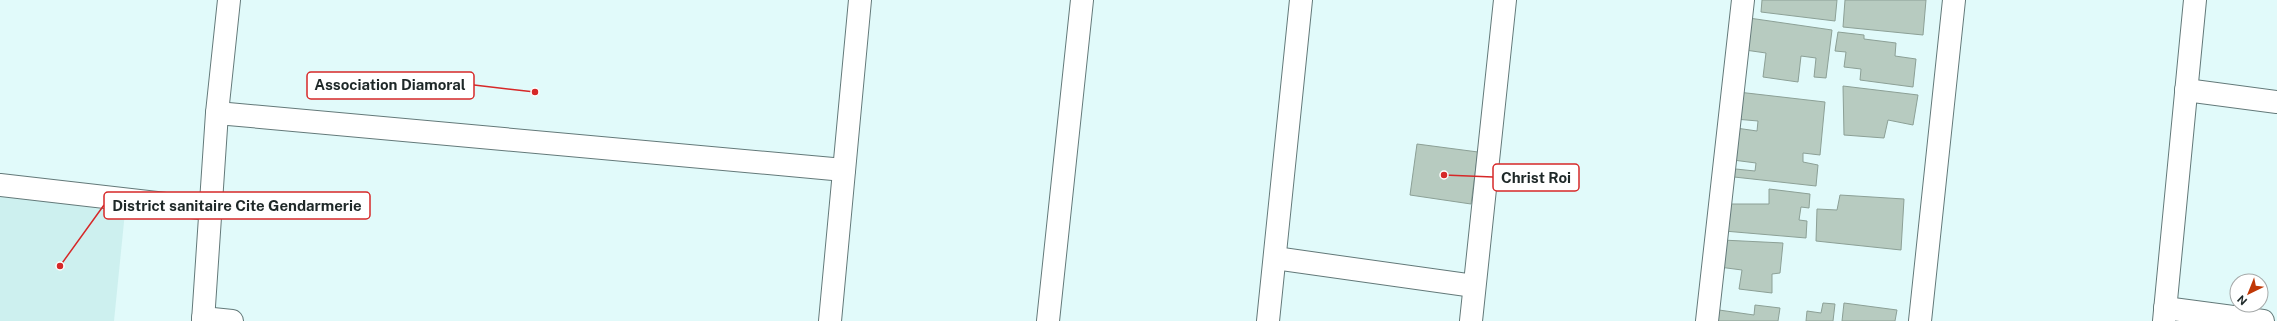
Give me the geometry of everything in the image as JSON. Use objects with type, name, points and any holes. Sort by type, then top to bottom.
[{"type":"street","points":[[229,0],[209,209],[203,320],[232,321]]},
{"type":"street","points":[[830,321],[860,0]]},
{"type":"street","points":[[1048,321],[1082,0]]},
{"type":"street","points":[[1471,321],[1506,0]]},
{"type":"street","points":[[1707,321],[1743,0]]},
{"type":"street","points":[[1920,321],[1954,0]]},
{"type":"street","points":[[2195,0],[2165,314],[2263,321]]},
{"type":"street","points":[[1268,321],[1275,258],[1296,1]]},
{"type":"street","points":[[2186,90],[2277,102]]},
{"type":"street","points":[[217,113],[844,170]]},
{"type":"street","points":[[0,185],[209,209]]},
{"type":"street","points":[[1275,258],[1474,286]]},
{"type":"shaded area","points":[[0,195],[125,212],[114,321],[0,321]]},
{"type":"building","points":[[1762,0],[1837,0],[1835,21],[1761,12]]},
{"type":"building","points":[[1845,0],[1926,0],[1923,35],[1843,27]]},
{"type":"building","points":[[1749,18],[1832,30],[1826,78],[1814,77],[1816,58],[1801,56],[1798,82],[1763,77],[1766,53],[1745,50]]},
{"type":"building","points":[[1838,32],[1864,35],[1864,39],[1896,43],[1895,56],[1916,59],[1913,87],[1860,80],[1861,69],[1844,67],[1846,52],[1835,51]]},
{"type":"building","points":[[1843,86],[1918,95],[1913,125],[1888,120],[1884,138],[1844,135]]},
{"type":"building","points":[[1738,92],[1825,102],[1820,155],[1803,153],[1803,162],[1818,165],[1816,186],[1725,176],[1726,168],[1755,171],[1756,163],[1733,160],[1736,128],[1757,131],[1758,121],[1735,119]]},
{"type":"building","points":[[1417,144],[1478,152],[1471,204],[1410,195]]},
{"type":"building","points":[[1769,189],[1810,194],[1809,208],[1801,207],[1799,220],[1807,221],[1806,238],[1724,231],[1727,204],[1769,204]]},
{"type":"building","points":[[1840,195],[1904,199],[1901,250],[1816,241],[1817,209],[1837,210]]},
{"type":"building","points":[[1722,240],[1783,243],[1780,273],[1772,274],[1772,293],[1739,289],[1742,270],[1719,267]]},
{"type":"building","points":[[1823,303],[1835,304],[1833,321],[1806,321],[1807,311],[1821,313]]},
{"type":"building","points":[[1844,303],[1897,310],[1895,321],[1842,321]]},
{"type":"building","points":[[1755,305],[1780,308],[1778,321],[1717,321],[1719,310],[1754,315]]},
{"type":"place","name":"Association Diamoral","points":[[535,92]]},
{"type":"place","name":"Christ Roi","points":[[1444,175]]},
{"type":"place","name":"District sanitaire Cite Gendarmerie","points":[[60,266]]}]
